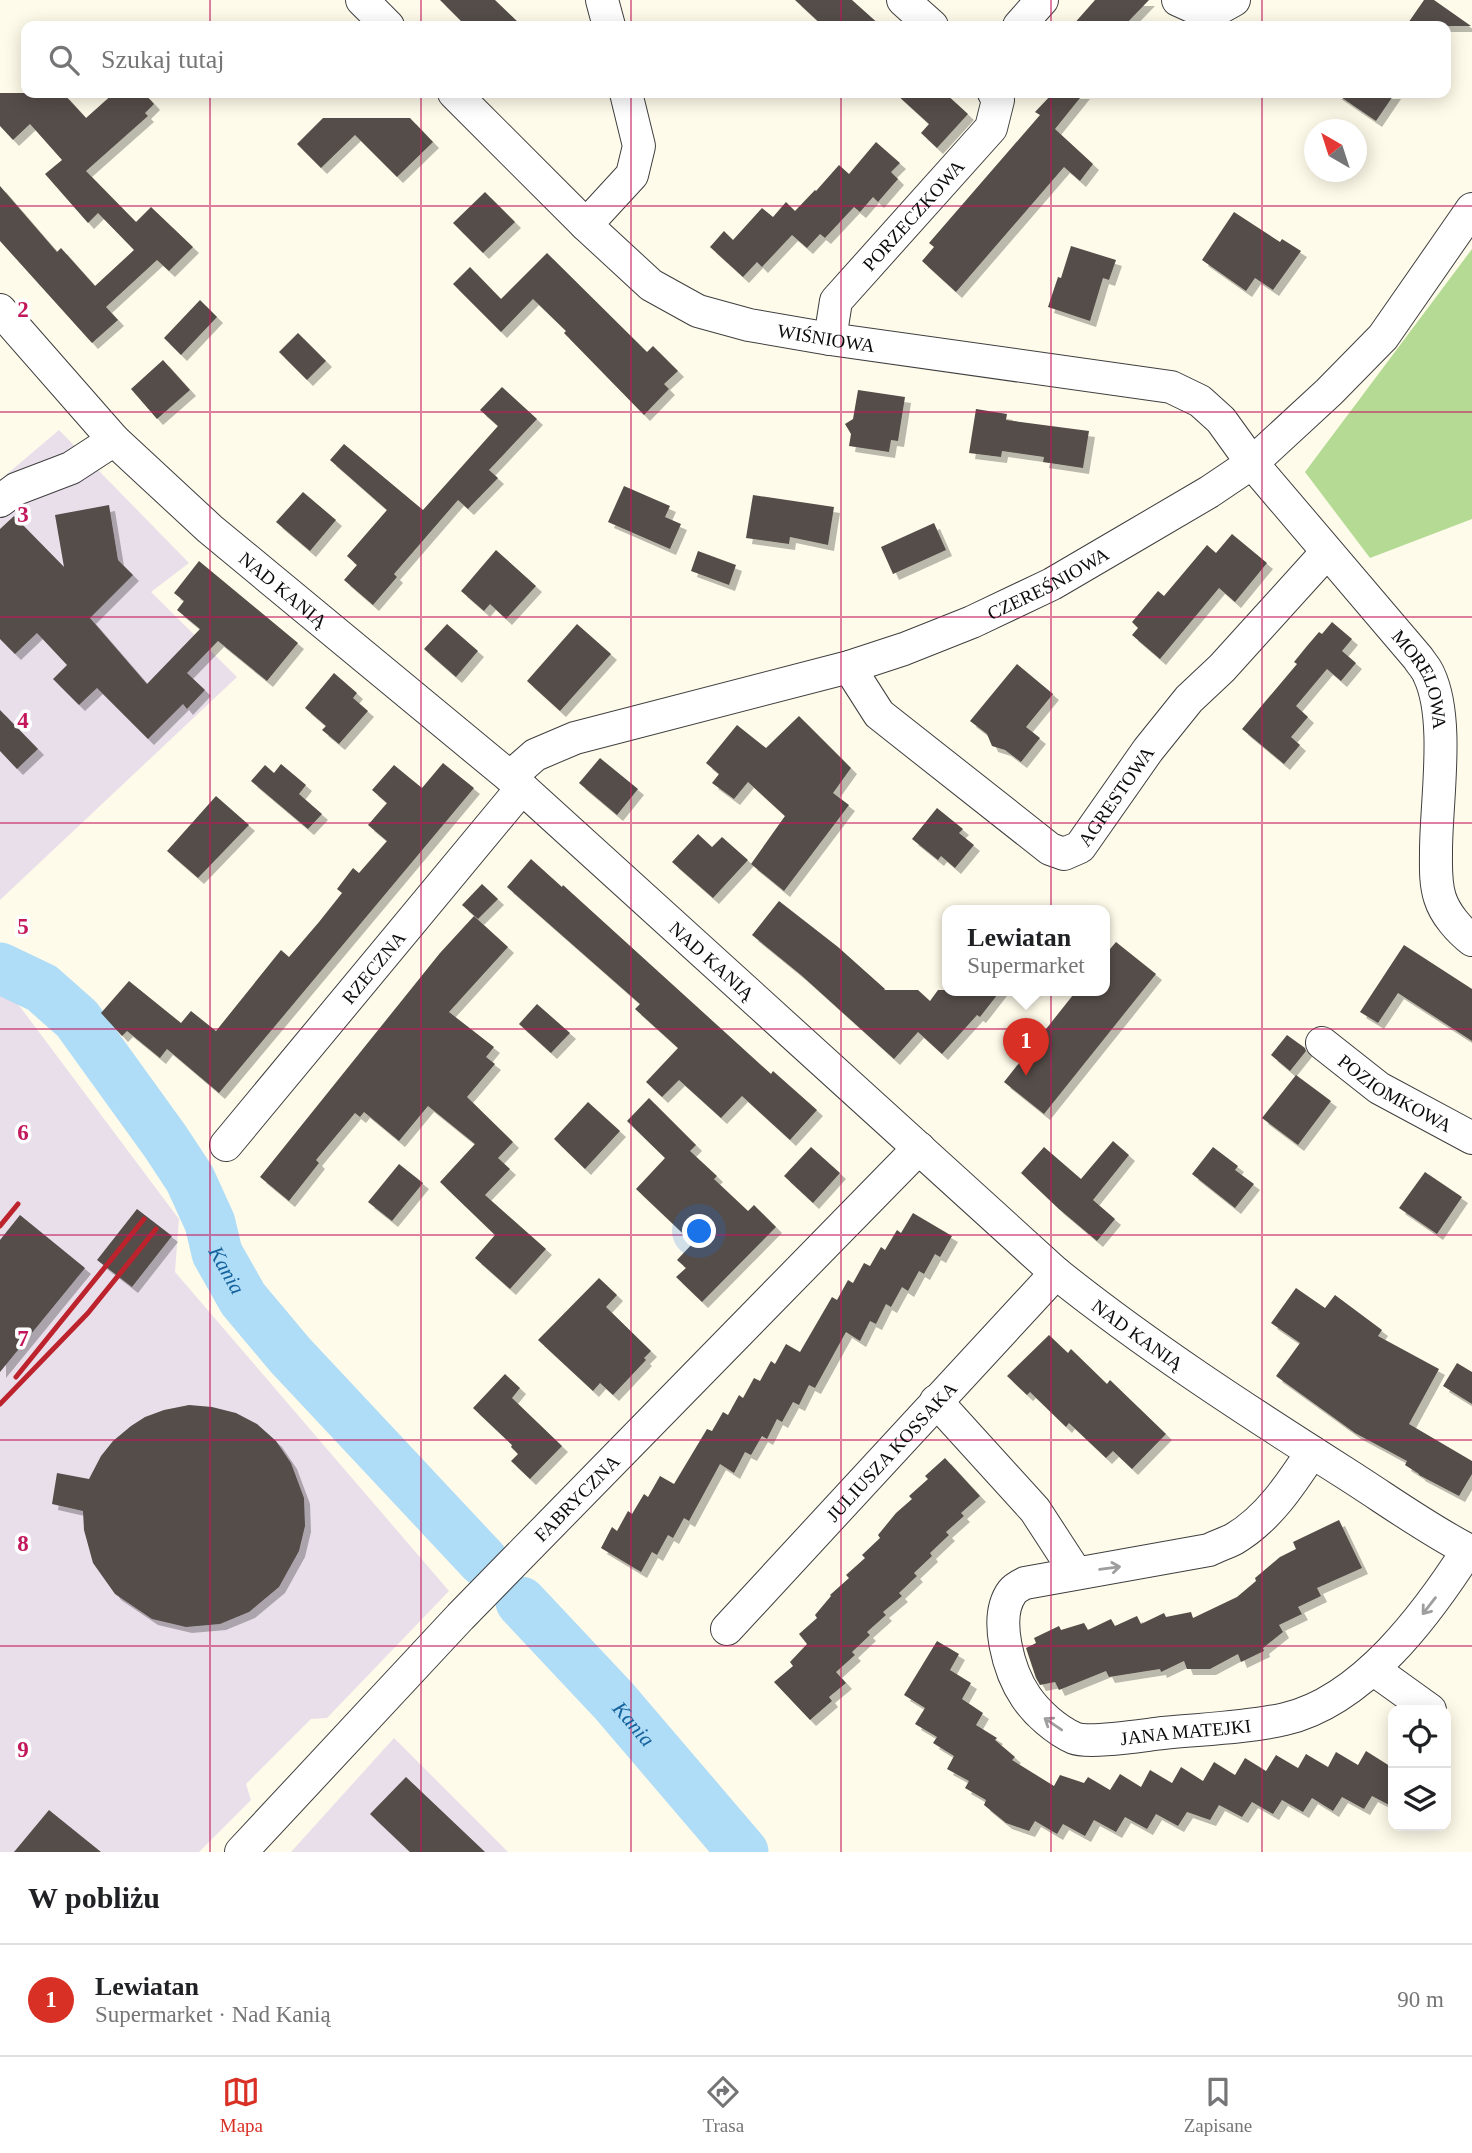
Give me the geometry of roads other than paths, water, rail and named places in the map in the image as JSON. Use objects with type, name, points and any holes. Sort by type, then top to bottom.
[{"type":"street","points":[[362,0],[383,21]]},
{"type":"street","points":[[602,0],[608,21]]},
{"type":"street","points":[[903,0],[926,21]]},
{"type":"street","points":[[1023,21],[1042,0]]},
{"type":"street","points":[[1178,0],[1209,13],[1234,0]]},
{"type":"street","name":"WIŚNIOWA","points":[[459,98],[586,225],[651,285],[698,311],[749,325],[830,339],[1171,387],[1200,401],[1221,420],[1252,463]]},
{"type":"street","points":[[586,225],[632,175],[639,146],[627,98]]},
{"type":"street","name":"PORZECZKOWA","points":[[830,339],[836,301],[991,128],[997,98]]},
{"type":"street","name":"CZEREŚNIOWA","points":[[516,783],[535,755],[575,738],[849,667],[972,622],[1052,584],[1209,492],[1252,463],[1329,392],[1383,337],[1472,209]]},
{"type":"street","name":"NAD KANIĄ","points":[[0,310],[114,440],[210,529],[516,783],[1056,1273],[1116,1321],[1312,1452],[1470,1551]]},
{"type":"street","points":[[0,501],[16,489],[71,468],[114,440]]},
{"type":"street","name":"MORELOWA","points":[[1252,463],[1418,658],[1429,675],[1435,693],[1440,748],[1437,885],[1440,901],[1451,920],[1472,940]]},
{"type":"street","name":"AGRESTOWA","points":[[849,667],[879,714],[1050,849],[1064,854],[1080,847],[1148,750],[1189,699],[1222,668],[1327,552]]},
{"type":"street","name":"RZECZNA","points":[[226,1145],[516,783]]},
{"type":"street","name":"POZIOMKOWA","points":[[1322,1043],[1379,1088],[1472,1138]]},
{"type":"street","name":"FABRYCZNA","points":[[241,1852],[460,1617],[919,1147]]},
{"type":"street","name":"JULIUSZA KOSSAKA","points":[[727,1629],[1056,1273]]},
{"type":"street","points":[[936,1401],[1035,1510],[1076,1573]]},
{"type":"street","name":"JANA MATEJKI","points":[[1312,1452],[1293,1482],[1261,1519],[1235,1539],[1209,1550],[1026,1583],[1013,1590],[1004,1610],[1003,1630],[1012,1669],[1025,1696],[1043,1717],[1075,1739],[1101,1739],[1233,1726],[1284,1719],[1307,1712],[1336,1696],[1373,1669],[1403,1639],[1470,1551]]},
{"type":"street","points":[[1373,1669],[1423,1705]]},
{"type":"waterway","name":"Kania","points":[[0,968],[42,988],[77,1019],[190,1179],[210,1223],[217,1253],[243,1299],[290,1355],[483,1561]]},
{"type":"waterway","name":"Kania","points":[[521,1602],[614,1701],[743,1852]]},
{"type":"railway","points":[[0,1226],[18,1204]]},
{"type":"railway","points":[[16,1377],[144,1219]]},
{"type":"railway","points":[[0,1404],[88,1313],[156,1229]]},
{"type":"place","name":"Lewiatan","points":[[1026,1076]]}]
